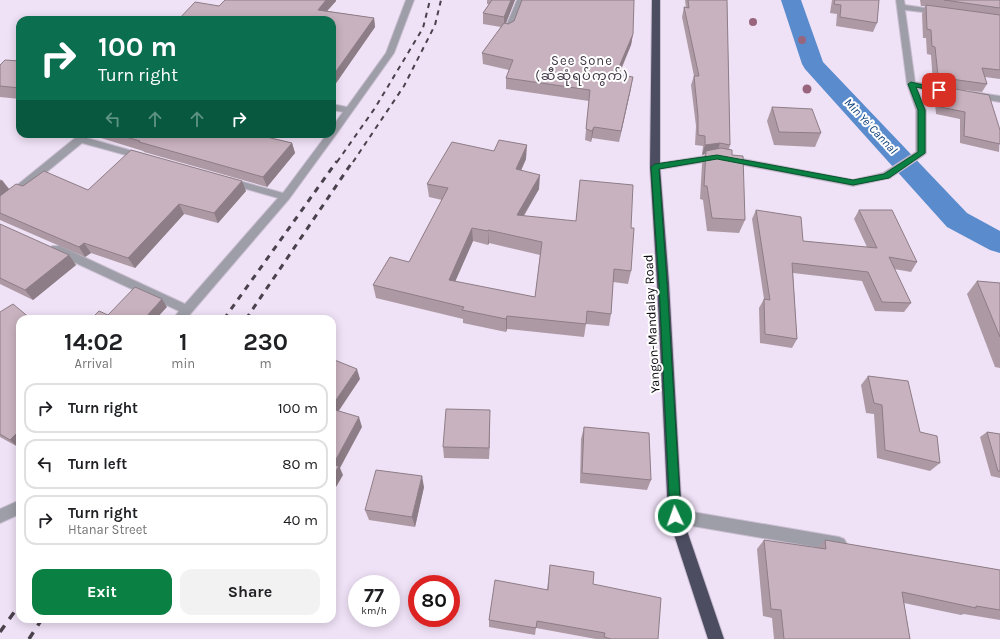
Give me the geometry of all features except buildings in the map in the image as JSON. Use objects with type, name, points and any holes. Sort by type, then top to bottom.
[{"type":"highway","name":"Yangon-Mandalay Road","points":[[656,0],[655,167],[663,283],[675,516],[716,639]]},
{"type":"street","points":[[336,129],[390,53],[410,0]]},
{"type":"street","points":[[508,31],[520,0]]},
{"type":"street","points":[[655,167],[717,157],[853,183],[886,176],[921,153],[921,110],[911,84],[900,4],[946,13]]},
{"type":"street","points":[[911,84],[1000,99]]},
{"type":"street","points":[[336,108],[350,110]]},
{"type":"street","points":[[0,204],[82,138]]},
{"type":"street","points":[[86,138],[156,161]]},
{"type":"street","points":[[183,315],[285,197],[329,138]]},
{"type":"street","points":[[217,178],[285,197]]},
{"type":"street","points":[[43,243],[187,310]]},
{"type":"street","points":[[0,516],[16,509]]},
{"type":"street","points":[[675,516],[853,547]]},
{"type":"waterway","name":"Min Ye' Cannal","points":[[791,0],[813,64],[957,220],[1000,243]]},
{"type":"railway","points":[[337,162],[375,108],[423,28],[430,0]]},
{"type":"railway","points":[[353,162],[404,86],[435,25],[441,0]]},
{"type":"railway","points":[[227,315],[337,161]]},
{"type":"railway","points":[[249,315],[353,161]]},
{"type":"railway","points":[[0,632],[16,610]]},
{"type":"railway","points":[[29,639],[39,623]]},
{"type":"district","name":"See Sone (ဆီဆုံရပ်ကွက်)","points":[[582,68]]},
{"type":"route","points":[[675,516],[663,283],[655,167],[717,157],[853,183],[886,176],[921,153],[921,110],[911,84],[939,90]]}]
